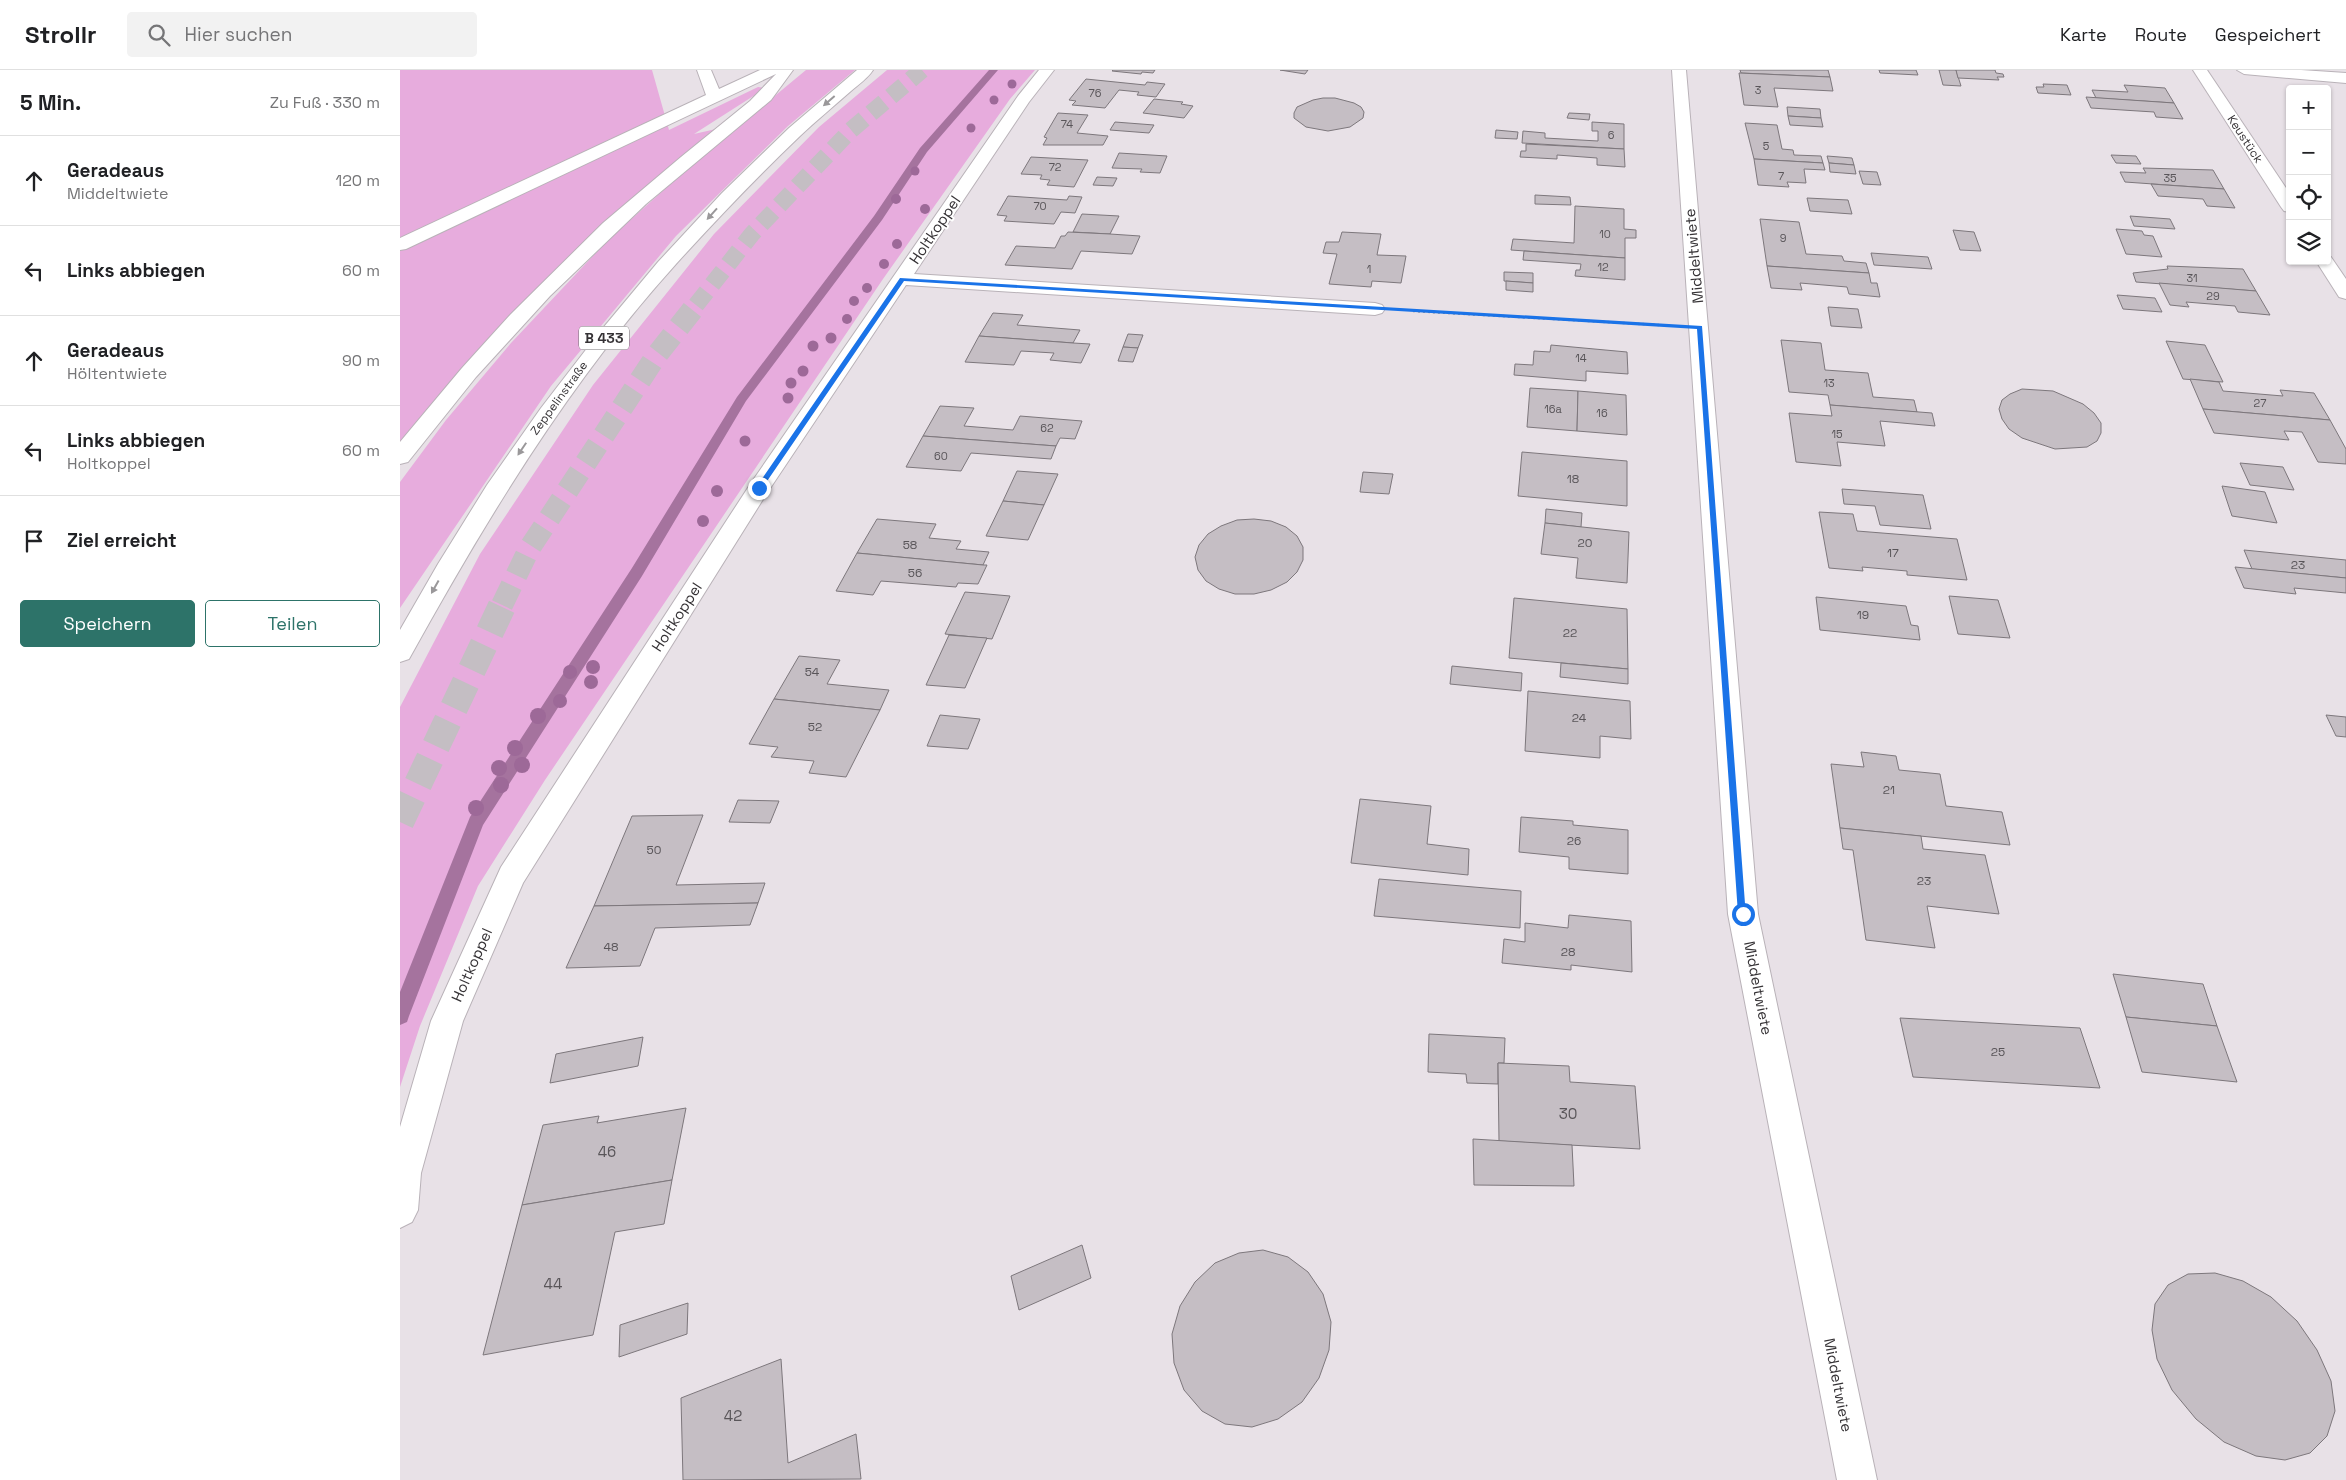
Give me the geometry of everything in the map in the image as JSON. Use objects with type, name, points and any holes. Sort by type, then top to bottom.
[{"type":"main road","points":[[704,70],[715,98]]},
{"type":"main road","points":[[400,245],[772,70]]},
{"type":"main road","points":[[400,457],[426,423],[493,344],[595,240],[684,162],[769,92],[786,70]]},
{"type":"main road","name":"Zeppelinstraße","points":[[400,652],[438,581],[489,498],[580,369],[671,259],[729,195],[806,121],[866,70]]},
{"type":"main road","name":"Holtkoppel","points":[[400,1210],[404,1173],[447,1021],[511,876],[759,488],[1023,99],[1047,70]]},
{"type":"main road","name":"Middeltwiete","points":[[1680,70],[1743,914],[1857,1480]]},
{"type":"main road","name":"Keustück","points":[[2200,70],[2286,201]]},
{"type":"main road","points":[[2244,70],[2346,78]]},
{"type":"main road","points":[[2328,265],[2346,293]]},
{"type":"main road","points":[[902,279],[1375,309]]},
{"type":"path","points":[[1375,309],[1700,328]]},
{"type":"shaded area","points":[[400,70],[652,70],[669,130],[758,87],[766,88],[694,134],[716,129],[484,346],[400,443]]},
{"type":"shaded area","points":[[806,70],[855,70],[788,126],[676,236],[551,386],[400,608],[400,482],[446,420],[511,343],[608,240],[695,162]]},
{"type":"shaded area","points":[[887,70],[1035,70],[1010,99],[883,279],[545,780],[478,886],[420,1026],[400,1087],[400,707],[480,554],[593,385],[714,234],[819,127]]},
{"type":"building","points":[[1113,70],[1155,70],[1153,73],[1142,72],[1141,74]]},
{"type":"building","points":[[1280,70],[1308,70],[1305,74]]},
{"type":"building","points":[[1740,70],[1828,70],[1830,77],[1741,73]]},
{"type":"building","points":[[1879,70],[1916,70],[1918,75],[1880,73]]},
{"type":"building","points":[[1939,70],[1956,70],[1961,86],[1943,85]]},
{"type":"building","points":[[1956,70],[1995,70],[1996,73],[2003,74],[2004,77],[1997,77],[1999,80],[1958,78]]},
{"type":"building","points":[[1739,73],[1830,77],[1833,91],[1774,88],[1778,107],[1744,105]]},
{"type":"building","points":[[1086,79],[1145,85],[1147,82],[1165,84],[1156,97],[1137,95],[1139,92],[1119,90],[1105,108],[1072,105],[1076,101],[1069,100]]},
{"type":"building","points":[[2043,84],[2067,85],[2071,95],[2038,93],[2036,87],[2044,87]]},
{"type":"building","points":[[2124,85],[2165,88],[2174,103],[2096,98],[2092,90],[2128,92]]},
{"type":"building","points":[[2086,97],[2174,103],[2183,119],[2156,117],[2154,112],[2091,108]]},
{"type":"building","points":[[1323,98],[1335,98],[1354,103],[1361,107],[1364,112],[1363,118],[1350,127],[1328,131],[1306,127],[1294,118],[1297,107]]},
{"type":"building","points":[[1154,99],[1183,102],[1181,104],[1193,106],[1184,118],[1143,113]]},
{"type":"building","points":[[1787,107],[1820,109],[1821,118],[1788,116]]},
{"type":"building","points":[[1058,113],[1088,115],[1077,133],[1108,136],[1103,145],[1043,145],[1047,138],[1044,137]]},
{"type":"building","points":[[1569,113],[1590,114],[1589,120],[1567,118]]},
{"type":"building","points":[[1788,116],[1821,118],[1823,127],[1790,125]]},
{"type":"building","points":[[1115,122],[1154,125],[1149,133],[1110,130]]},
{"type":"building","points":[[1592,122],[1624,124],[1624,149],[1522,143],[1523,131],[1545,133],[1545,138],[1598,141],[1598,131],[1592,131]]},
{"type":"building","points":[[1745,123],[1777,125],[1782,149],[1793,150],[1794,155],[1821,156],[1823,163],[1754,159]]},
{"type":"building","points":[[1496,130],[1518,132],[1517,139],[1495,138]]},
{"type":"building","points":[[1526,144],[1624,149],[1625,167],[1597,165],[1597,158],[1557,155],[1557,159],[1520,157],[1521,151],[1526,151]]},
{"type":"building","points":[[1119,153],[1167,156],[1160,173],[1140,172],[1142,169],[1112,168]]},
{"type":"building","points":[[2111,155],[2136,156],[2141,164],[2116,163]]},
{"type":"building","points":[[1827,156],[1852,158],[1854,165],[1829,163]]},
{"type":"building","points":[[1031,157],[1088,160],[1074,187],[1047,185],[1050,180],[1040,179],[1042,175],[1021,174]]},
{"type":"building","points":[[1754,159],[1823,163],[1825,170],[1804,169],[1806,183],[1787,182],[1789,187],[1758,185]]},
{"type":"building","points":[[1829,163],[1854,165],[1856,174],[1830,172]]},
{"type":"building","points":[[2143,168],[2213,170],[2224,189],[2125,182],[2120,172],[2146,173]]},
{"type":"building","points":[[1859,171],[1877,172],[1881,185],[1863,184]]},
{"type":"building","points":[[1097,177],[1117,178],[1113,186],[1093,185]]},
{"type":"building","points":[[2151,184],[2224,189],[2235,208],[2207,206],[2203,199],[2158,196]]},
{"type":"building","points":[[1535,195],[1570,197],[1571,205],[1535,204]]},
{"type":"building","points":[[1008,196],[1067,200],[1069,196],[1082,197],[1075,213],[1061,212],[1054,224],[1004,221],[1007,216],[997,215]]},
{"type":"building","points":[[1807,198],[1848,200],[1852,214],[1810,211]]},
{"type":"building","points":[[1575,206],[1624,209],[1624,229],[1636,230],[1636,238],[1625,238],[1625,258],[1511,250],[1513,239],[1574,243]]},
{"type":"building","points":[[1082,214],[1119,216],[1110,234],[1073,232]]},
{"type":"building","points":[[2130,216],[2170,219],[2175,229],[2134,226]]},
{"type":"building","points":[[1760,219],[1799,222],[1806,254],[1842,256],[1844,261],[1866,263],[1869,273],[1767,266]]},
{"type":"building","points":[[2116,229],[2142,231],[2144,235],[2153,236],[2162,257],[2126,254]]},
{"type":"building","points":[[1953,230],[1974,232],[1981,251],[1960,250]]},
{"type":"building","points":[[1068,232],[1140,236],[1132,254],[1081,251],[1072,269],[1005,265],[1016,246],[1055,248],[1061,236],[1065,236]]},
{"type":"building","points":[[1342,232],[1381,234],[1377,255],[1406,256],[1401,283],[1372,281],[1371,287],[1329,284],[1337,254],[1323,253],[1326,242],[1339,242]]},
{"type":"building","points":[[1524,251],[1625,258],[1625,280],[1575,276],[1576,270],[1580,270],[1581,264],[1523,260]]},
{"type":"building","points":[[1871,253],[1928,257],[1932,269],[1874,265]]},
{"type":"building","points":[[1767,266],[1869,273],[1871,283],[1877,283],[1880,297],[1849,294],[1847,287],[1800,283],[1802,290],[1771,288]]},
{"type":"building","points":[[2167,266],[2243,269],[2256,291],[2136,282],[2133,273],[2168,269]]},
{"type":"building","points":[[1504,272],[1533,273],[1533,283],[1504,281]]},
{"type":"building","points":[[1506,281],[1533,283],[1533,292],[1506,290]]},
{"type":"building","points":[[2159,283],[2256,291],[2270,315],[2238,312],[2235,306],[2186,302],[2189,307],[2170,305]]},
{"type":"building","points":[[2117,295],[2155,298],[2162,312],[2123,309]]},
{"type":"building","points":[[1828,307],[1858,309],[1862,328],[1831,326]]},
{"type":"building","points":[[993,313],[1023,315],[1017,325],[1080,330],[1073,343],[979,336]]},
{"type":"building","points":[[1128,334],[1143,335],[1138,348],[1123,347]]},
{"type":"building","points":[[979,336],[1090,344],[1081,363],[1050,360],[1054,353],[1021,351],[1014,365],[965,362]]},
{"type":"building","points":[[1781,340],[1821,343],[1825,370],[1868,373],[1873,397],[1914,400],[1917,412],[1830,405],[1828,395],[1789,392]]},
{"type":"building","points":[[2166,341],[2205,345],[2223,382],[2183,379]]},
{"type":"building","points":[[1551,345],[1627,352],[1628,374],[1586,371],[1586,381],[1514,375],[1515,364],[1533,365],[1534,351],[1550,352]]},
{"type":"building","points":[[1123,347],[1138,348],[1133,362],[1118,361]]},
{"type":"building","points":[[2190,379],[2219,382],[2223,391],[2283,396],[2280,390],[2314,393],[2330,420],[2203,409]]},
{"type":"building","points":[[1530,388],[1578,391],[1577,431],[1527,427]]},
{"type":"building","points":[[2022,389],[2053,391],[2083,404],[2094,413],[2101,423],[2101,433],[2097,441],[2087,447],[2055,449],[2022,438],[2009,429],[2002,419],[1999,409],[2002,400]]},
{"type":"building","points":[[1578,391],[1626,395],[1627,435],[1577,431]]},
{"type":"building","points":[[1830,405],[1932,413],[1935,426],[1880,421],[1885,446],[1837,442],[1841,466],[1796,462],[1789,413],[1832,416]]},
{"type":"building","points":[[940,406],[974,408],[964,426],[1013,430],[1020,416],[1082,421],[1075,439],[1060,438],[1056,446],[923,436]]},
{"type":"building","points":[[2203,409],[2330,420],[2346,449],[2346,464],[2318,462],[2302,432],[2284,431],[2289,440],[2214,433]]},
{"type":"building","points":[[923,436],[1056,446],[1051,459],[971,453],[961,471],[906,467]]},
{"type":"building","points":[[1522,452],[1627,461],[1627,506],[1518,496]]},
{"type":"building","points":[[2240,463],[2283,467],[2294,490],[2250,485]]},
{"type":"building","points":[[1017,471],[1058,474],[1044,505],[1003,501]]},
{"type":"building","points":[[1363,472],[1393,474],[1389,494],[1360,492]]},
{"type":"building","points":[[2222,486],[2265,492],[2277,523],[2232,516]]},
{"type":"building","points":[[1842,489],[1923,495],[1931,529],[1880,525],[1875,506],[1844,504]]},
{"type":"building","points":[[1003,501],[1044,505],[1028,540],[986,536]]},
{"type":"building","points":[[1546,509],[1582,513],[1581,527],[1545,523]]},
{"type":"building","points":[[1819,512],[1853,514],[1857,531],[1957,539],[1967,580],[1907,575],[1907,571],[1862,567],[1863,571],[1829,568]]},
{"type":"building","points":[[877,519],[936,524],[929,538],[961,541],[956,549],[989,552],[983,565],[857,553]]},
{"type":"building","points":[[1237,520],[1271,521],[1286,527],[1297,536],[1303,547],[1303,560],[1297,572],[1287,582],[1271,590],[1254,594],[1235,594],[1219,589],[1206,581],[1198,570],[1195,557],[1199,545],[1208,534],[1221,526]]},
{"type":"building","points":[[1545,523],[1629,532],[1627,583],[1576,578],[1578,558],[1541,554]]},
{"type":"building","points":[[2244,550],[2346,560],[2346,578],[2252,569]]},
{"type":"building","points":[[857,553],[987,565],[978,584],[958,583],[956,587],[881,581],[873,595],[836,591]]},
{"type":"building","points":[[2235,567],[2346,578],[2346,593],[2294,588],[2296,594],[2244,588]]},
{"type":"building","points":[[965,592],[1010,596],[992,639],[945,634]]},
{"type":"building","points":[[1949,596],[1998,600],[2010,638],[1958,634]]},
{"type":"building","points":[[1816,597],[1906,606],[1911,625],[1918,626],[1920,640],[1820,630]]},
{"type":"building","points":[[1514,598],[1627,609],[1628,669],[1509,658]]},
{"type":"building","points":[[949,635],[987,638],[965,688],[926,685]]},
{"type":"building","points":[[799,656],[840,660],[827,684],[889,690],[880,710],[774,699]]},
{"type":"building","points":[[1561,663],[1628,669],[1628,684],[1560,677]]},
{"type":"building","points":[[1452,666],[1522,673],[1521,691],[1450,684]]},
{"type":"building","points":[[1528,691],[1630,701],[1631,739],[1600,736],[1600,758],[1525,751]]},
{"type":"building","points":[[774,699],[880,710],[846,777],[809,773],[814,761],[771,757],[778,747],[749,744]]},
{"type":"building","points":[[940,715],[980,719],[968,749],[927,746]]},
{"type":"building","points":[[2326,715],[2346,717],[2346,737],[2336,736]]},
{"type":"building","points":[[1861,752],[1896,756],[1899,770],[1940,774],[1946,806],[2002,812],[2010,845],[1840,828],[1831,764],[1864,767]]},
{"type":"building","points":[[1360,799],[1431,806],[1427,844],[1469,849],[1468,875],[1351,863]]},
{"type":"building","points":[[738,800],[779,801],[770,823],[729,822]]},
{"type":"building","points":[[703,815],[676,885],[765,883],[758,903],[594,906],[632,816]]},
{"type":"building","points":[[1521,817],[1573,821],[1573,825],[1628,830],[1628,874],[1569,869],[1569,857],[1519,852]]},
{"type":"building","points":[[1840,828],[1921,836],[1923,849],[1985,855],[1999,914],[1927,906],[1935,948],[1866,940],[1853,850],[1843,849]]},
{"type":"building","points":[[1379,879],[1521,891],[1520,928],[1374,916]]},
{"type":"building","points":[[758,903],[750,925],[655,928],[640,966],[566,968],[594,906]]},
{"type":"building","points":[[1569,915],[1631,921],[1632,972],[1571,965],[1571,970],[1502,963],[1504,939],[1525,942],[1525,923],[1568,928]]},
{"type":"building","points":[[2113,974],[2203,984],[2217,1026],[2126,1017]]},
{"type":"building","points":[[2126,1017],[2217,1026],[2237,1082],[2142,1072]]},
{"type":"building","points":[[1900,1018],[2080,1028],[2100,1088],[1913,1077]]},
{"type":"building","points":[[1429,1034],[1505,1038],[1504,1063],[1498,1063],[1498,1084],[1467,1083],[1466,1074],[1428,1072]]},
{"type":"building","points":[[643,1037],[638,1066],[550,1083],[556,1054]]},
{"type":"building","points":[[1498,1063],[1569,1066],[1570,1082],[1635,1086],[1640,1149],[1499,1141]]},
{"type":"building","points":[[686,1108],[672,1180],[522,1205],[543,1125],[599,1116],[597,1123]]},
{"type":"building","points":[[1473,1139],[1572,1145],[1574,1186],[1474,1185]]},
{"type":"building","points":[[672,1180],[664,1224],[615,1232],[593,1335],[483,1355],[522,1205]]},
{"type":"building","points":[[1082,1245],[1091,1278],[1019,1310],[1011,1276]]},
{"type":"building","points":[[1263,1250],[1288,1257],[1308,1272],[1323,1294],[1331,1322],[1329,1350],[1319,1378],[1302,1402],[1278,1419],[1252,1427],[1225,1424],[1202,1411],[1184,1390],[1174,1363],[1172,1334],[1180,1306],[1195,1282],[1215,1263],[1239,1253]]},
{"type":"building","points":[[2215,1273],[2243,1281],[2271,1297],[2297,1321],[2317,1350],[2331,1381],[2335,1411],[2327,1436],[2310,1453],[2285,1460],[2256,1456],[2224,1442],[2196,1419],[2172,1390],[2157,1359],[2152,1330],[2155,1304],[2168,1285],[2188,1274]]},
{"type":"building","points":[[688,1303],[687,1334],[619,1357],[620,1325]]},
{"type":"building","points":[[781,1359],[788,1463],[856,1434],[861,1479],[683,1480],[681,1398]]},
{"type":"waterway","points":[[400,1016],[476,822],[637,572],[741,400],[878,218],[923,150],[994,70]]},
{"type":"tunnel","points":[[696,305],[752,234],[850,131],[922,70]]},
{"type":"tunnel","points":[[502,605],[529,549],[656,356],[697,304]]},
{"type":"tunnel","points":[[400,822],[503,604]]},
{"type":"route","points":[[759,488],[902,279],[1700,328],[1743,914]]}]
